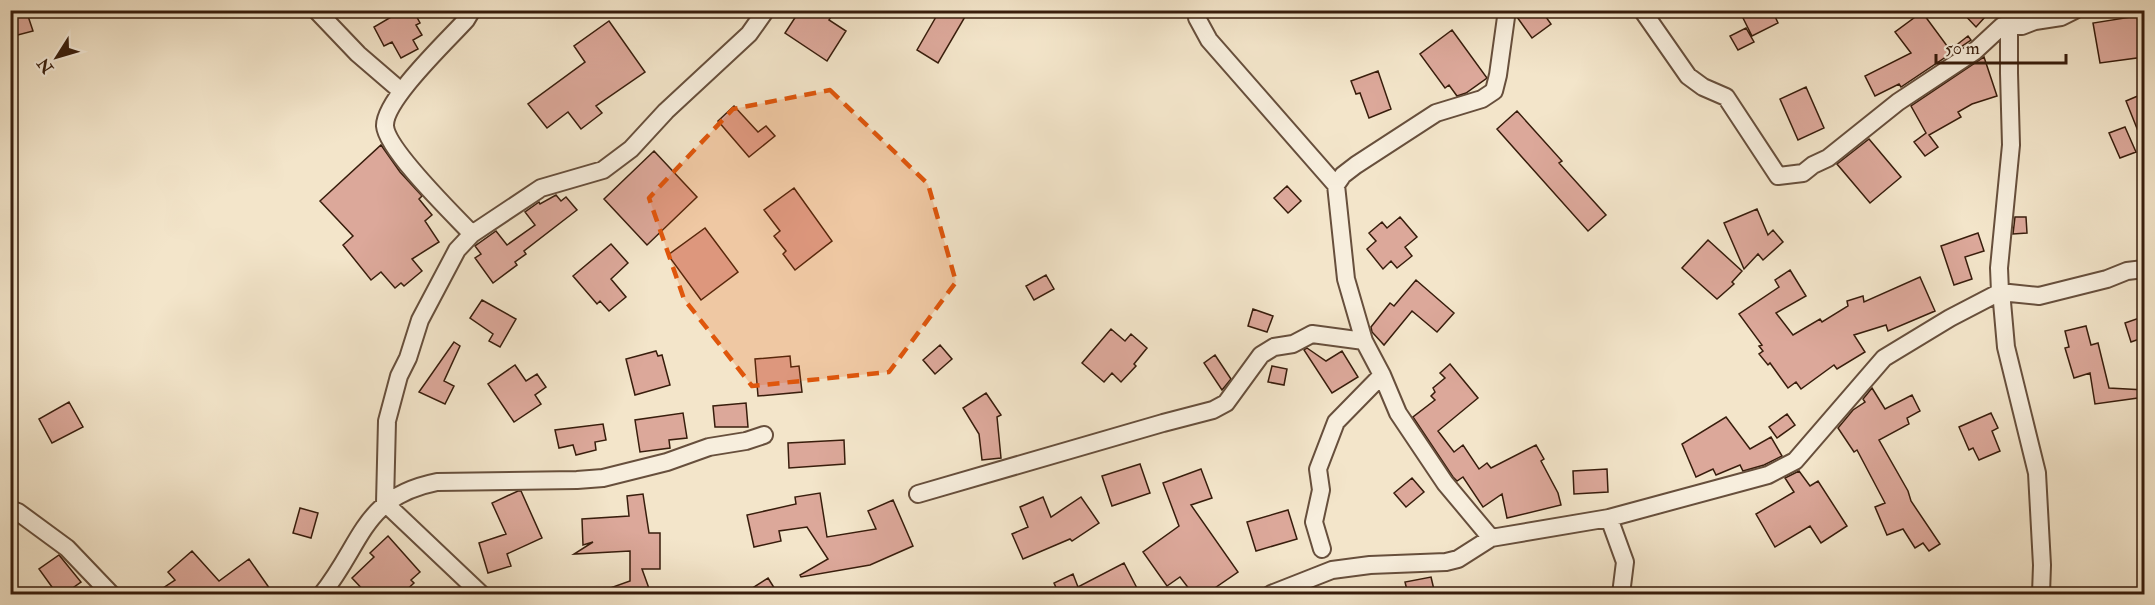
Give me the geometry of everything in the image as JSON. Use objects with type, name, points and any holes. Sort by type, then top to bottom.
[{"type":"street","points":[[316,10],[358,54],[401,91]]},
{"type":"street","points":[[472,10],[466,20],[401,91],[387,118],[385,127],[391,142],[472,234]]},
{"type":"street","points":[[482,594],[385,503],[387,421],[399,376],[408,358],[420,320],[458,250],[472,234],[541,188],[603,170],[611,165],[631,149],[666,111],[750,34],[766,10]]},
{"type":"street","points":[[1197,10],[1197,18],[1209,40],[1336,185],[1346,279],[1364,341],[1398,413],[1445,483],[1491,538]]},
{"type":"street","points":[[1336,185],[1343,175],[1356,165],[1436,113],[1482,99],[1494,91],[1507,10]]},
{"type":"street","points":[[1642,10],[1688,76],[1703,87],[1726,97],[1778,176],[1803,173],[1828,158],[1898,102],[1975,51],[2011,18]]},
{"type":"street","points":[[2011,18],[2022,26],[2035,21],[2061,17],[2075,10]]},
{"type":"street","points":[[2011,18],[2008,73],[2011,145],[1999,268],[2000,292],[2006,348],[2037,473],[2042,565],[2040,594]]},
{"type":"street","points":[[1271,594],[1332,570],[1370,565],[1446,562],[1458,559],[1491,538],[1609,518],[1768,475],[1795,461],[1884,358],[1950,318],[2000,292],[2039,296],[2107,279],[2127,271],[2145,269]]},
{"type":"street","points":[[918,495],[1213,410],[1226,403],[1261,355],[1274,347],[1293,344],[1312,334],[1364,341]]},
{"type":"street","points":[[1322,549],[1314,522],[1321,490],[1318,469],[1336,422],[1382,375]]},
{"type":"street","points":[[322,594],[370,518],[385,503],[416,486],[437,482],[603,478],[667,462],[709,447],[746,441],[764,435]]},
{"type":"street","points":[[10,509],[18,512],[67,548],[111,594]]},
{"type":"street","points":[[1609,518],[1625,562],[1621,594]]},
{"type":"highlighted area","points":[[830,90],[928,184],[956,282],[889,372],[752,386],[684,299],[649,198],[733,109]]},
{"type":"building","points":[[10,10],[26,10],[33,31],[10,37]]},
{"type":"building","points":[[403,10],[413,10],[420,23],[416,25],[422,35],[413,40],[418,49],[401,58],[392,42],[384,46],[374,27]]},
{"type":"building","points":[[800,10],[835,10],[829,20],[846,31],[827,61],[785,33]]},
{"type":"building","points":[[940,10],[969,10],[938,63],[917,50]]},
{"type":"building","points":[[1517,10],[1541,10],[1551,24],[1532,38],[1517,17]]},
{"type":"building","points":[[1739,10],[1772,10],[1778,23],[1752,36]]},
{"type":"building","points":[[1960,10],[1979,10],[1985,17],[1976,27]]},
{"type":"building","points":[[1922,12],[1950,50],[1968,36],[1971,40],[1901,87],[1899,84],[1875,96],[1865,76],[1911,53],[1895,32]]},
{"type":"building","points":[[2137,16],[2144,57],[2100,63],[2093,23]]},
{"type":"building","points":[[609,21],[645,72],[596,106],[602,113],[581,129],[568,112],[547,128],[528,104],[585,62],[574,46]]},
{"type":"building","points":[[1746,28],[1754,42],[1738,50],[1730,36]]},
{"type":"building","points":[[1452,30],[1487,78],[1466,93],[1457,96],[1449,85],[1445,88],[1420,54]]},
{"type":"building","points":[[1984,57],[1997,96],[1972,104],[1958,112],[1961,117],[1929,135],[1938,147],[1925,156],[1914,142],[1926,133],[1911,106]]},
{"type":"building","points":[[1378,71],[1391,109],[1369,118],[1360,93],[1356,94],[1351,81]]},
{"type":"building","points":[[1806,87],[1824,128],[1798,140],[1780,99]]},
{"type":"building","points":[[2140,95],[2145,107],[2144,146],[2126,101]]},
{"type":"building","points":[[734,106],[758,132],[766,126],[775,136],[749,157],[718,121]]},
{"type":"building","points":[[1517,111],[1562,161],[1559,163],[1606,215],[1588,231],[1497,129]]},
{"type":"building","points":[[2125,127],[2136,152],[2120,158],[2109,133]]},
{"type":"building","points":[[1869,139],[1901,177],[1870,203],[1837,164]]},
{"type":"building","points":[[381,145],[400,172],[422,196],[419,199],[432,215],[425,221],[439,242],[412,259],[422,271],[404,286],[401,283],[395,288],[381,272],[371,280],[343,245],[353,236],[320,201]]},
{"type":"building","points":[[654,151],[697,197],[647,245],[604,199]]},
{"type":"building","points":[[1287,186],[1301,201],[1288,213],[1274,198]]},
{"type":"building","points":[[794,188],[832,241],[795,270],[783,254],[786,251],[774,236],[780,231],[764,210]]},
{"type":"building","points":[[556,195],[561,201],[566,197],[577,210],[524,251],[526,254],[515,262],[517,265],[493,283],[475,258],[481,254],[475,246],[496,231],[507,245],[535,225],[525,212],[539,202],[540,204]]},
{"type":"building","points":[[1757,209],[1768,235],[1773,230],[1783,242],[1763,260],[1758,254],[1744,269],[1724,223]]},
{"type":"building","points":[[1400,217],[1417,237],[1405,247],[1412,256],[1397,268],[1391,261],[1383,269],[1367,249],[1376,241],[1369,233],[1382,222],[1387,228]]},
{"type":"building","points":[[2015,217],[2026,217],[2027,233],[2013,234]]},
{"type":"building","points":[[705,228],[738,272],[701,300],[668,255]]},
{"type":"building","points":[[1978,233],[1984,251],[1965,257],[1972,279],[1954,285],[1941,246]]},
{"type":"building","points":[[1708,240],[1742,271],[1732,282],[1734,284],[1717,299],[1682,268]]},
{"type":"building","points":[[611,244],[628,263],[611,279],[626,297],[609,311],[600,301],[597,304],[573,276]]},
{"type":"building","points":[[1790,270],[1806,296],[1776,313],[1793,335],[1820,319],[1822,322],[1848,306],[1847,301],[1863,296],[1864,302],[1920,277],[1935,311],[1888,331],[1886,325],[1854,335],[1865,352],[1837,369],[1834,365],[1801,389],[1796,382],[1788,388],[1770,363],[1768,365],[1759,354],[1763,351],[1759,346],[1762,345],[1739,314],[1779,287],[1775,280]]},
{"type":"building","points":[[1046,275],[1054,289],[1034,300],[1026,286]]},
{"type":"building","points":[[1416,280],[1454,313],[1437,332],[1412,311],[1384,345],[1372,332],[1371,327],[1390,303],[1394,306]]},
{"type":"building","points":[[482,300],[516,319],[500,347],[489,341],[493,334],[470,318]]},
{"type":"building","points":[[1253,309],[1273,316],[1267,332],[1248,326]]},
{"type":"building","points":[[2145,316],[2145,337],[2131,342],[2125,323]]},
{"type":"building","points":[[2086,326],[2091,345],[2098,343],[2109,388],[2145,390],[2145,397],[2095,404],[2090,373],[2074,378],[2065,348],[2069,347],[2065,331]]},
{"type":"building","points":[[1111,329],[1125,341],[1131,334],[1147,348],[1134,364],[1136,366],[1121,382],[1112,373],[1104,382],[1082,363]]},
{"type":"building","points":[[454,342],[460,346],[444,381],[454,386],[445,404],[419,392]]},
{"type":"building","points":[[940,345],[952,359],[935,374],[923,360]]},
{"type":"building","points":[[1307,348],[1326,361],[1342,351],[1358,377],[1332,393],[1304,350]]},
{"type":"building","points":[[656,351],[658,356],[662,355],[670,385],[635,395],[626,359]]},
{"type":"building","points":[[1215,355],[1231,379],[1222,390],[1204,363]]},
{"type":"building","points":[[790,356],[791,367],[799,366],[802,392],[758,396],[755,359]]},
{"type":"building","points":[[1450,364],[1478,398],[1438,431],[1454,452],[1463,445],[1479,469],[1487,463],[1491,468],[1536,445],[1544,459],[1541,461],[1558,493],[1561,505],[1507,518],[1502,494],[1483,507],[1463,477],[1457,481],[1453,477],[1413,417],[1435,400],[1431,396],[1435,392],[1433,388],[1445,378],[1440,373]]},
{"type":"building","points":[[515,365],[526,381],[537,374],[546,387],[535,395],[541,404],[514,422],[488,384]]},
{"type":"building","points":[[1272,366],[1287,369],[1284,385],[1268,382]]},
{"type":"building","points":[[1872,388],[1885,409],[1912,395],[1920,411],[1907,418],[1909,424],[1879,440],[1908,491],[1911,501],[1940,544],[1929,551],[1923,543],[1915,548],[1903,529],[1887,535],[1875,507],[1885,503],[1857,450],[1854,452],[1838,428],[1853,410],[1865,402],[1863,399]]},
{"type":"building","points":[[986,393],[1001,415],[997,417],[1001,458],[982,460],[979,434],[963,408]]},
{"type":"building","points":[[69,402],[83,427],[52,443],[39,419]]},
{"type":"building","points":[[746,403],[748,427],[715,427],[713,406]]},
{"type":"building","points":[[683,413],[687,438],[669,440],[670,448],[640,452],[635,420]]},
{"type":"building","points":[[1991,413],[1998,428],[1992,431],[2000,451],[1979,460],[1973,448],[1969,450],[1959,427]]},
{"type":"building","points":[[1787,414],[1795,425],[1777,438],[1769,427]]},
{"type":"building","points":[[1726,417],[1750,449],[1771,437],[1782,456],[1764,465],[1743,471],[1740,465],[1716,475],[1713,469],[1696,477],[1682,444]]},
{"type":"building","points":[[603,424],[606,440],[595,442],[596,450],[576,455],[573,445],[559,448],[555,430]]},
{"type":"building","points":[[844,440],[845,464],[789,468],[788,443]]},
{"type":"building","points":[[1140,464],[1150,493],[1112,506],[1102,476]]},
{"type":"building","points":[[1201,469],[1212,498],[1191,505],[1238,572],[1206,594],[1193,594],[1180,577],[1167,586],[1143,552],[1179,526],[1163,483]]},
{"type":"building","points":[[1607,469],[1608,492],[1574,494],[1573,471]]},
{"type":"building","points":[[1799,471],[1810,486],[1818,481],[1847,526],[1821,543],[1810,526],[1775,547],[1756,514],[1794,492],[1785,478]]},
{"type":"building","points":[[1412,478],[1424,492],[1406,507],[1394,493]]},
{"type":"building","points":[[521,491],[542,538],[507,554],[511,566],[488,573],[479,543],[506,534],[492,503]]},
{"type":"building","points":[[820,493],[827,537],[876,529],[868,511],[893,500],[913,546],[870,565],[801,577],[800,575],[828,559],[807,527],[779,531],[781,541],[754,547],[747,515],[796,504],[795,497]]},
{"type":"building","points":[[643,494],[649,533],[660,533],[660,569],[642,569],[651,594],[599,594],[599,592],[630,581],[630,551],[574,554],[593,542],[583,545],[582,519],[629,516],[627,496]]},
{"type":"building","points":[[1043,497],[1051,517],[1081,497],[1099,523],[1072,541],[1070,539],[1023,559],[1012,534],[1028,527],[1020,507]]},
{"type":"building","points":[[300,508],[318,513],[311,538],[293,533]]},
{"type":"building","points":[[1288,510],[1297,539],[1256,551],[1247,522]]},
{"type":"building","points":[[388,536],[420,572],[411,580],[414,583],[402,594],[367,594],[352,578],[374,557],[370,553]]},
{"type":"building","points":[[192,551],[219,581],[249,559],[270,589],[262,594],[154,594],[175,580],[168,572]]},
{"type":"building","points":[[59,555],[81,582],[64,594],[57,594],[39,569]]},
{"type":"building","points":[[1124,563],[1140,594],[1059,594],[1054,583],[1073,574],[1078,587]]},
{"type":"building","points":[[1431,577],[1435,594],[1408,594],[1405,582]]},
{"type":"building","points":[[768,578],[778,594],[743,594]]}]
